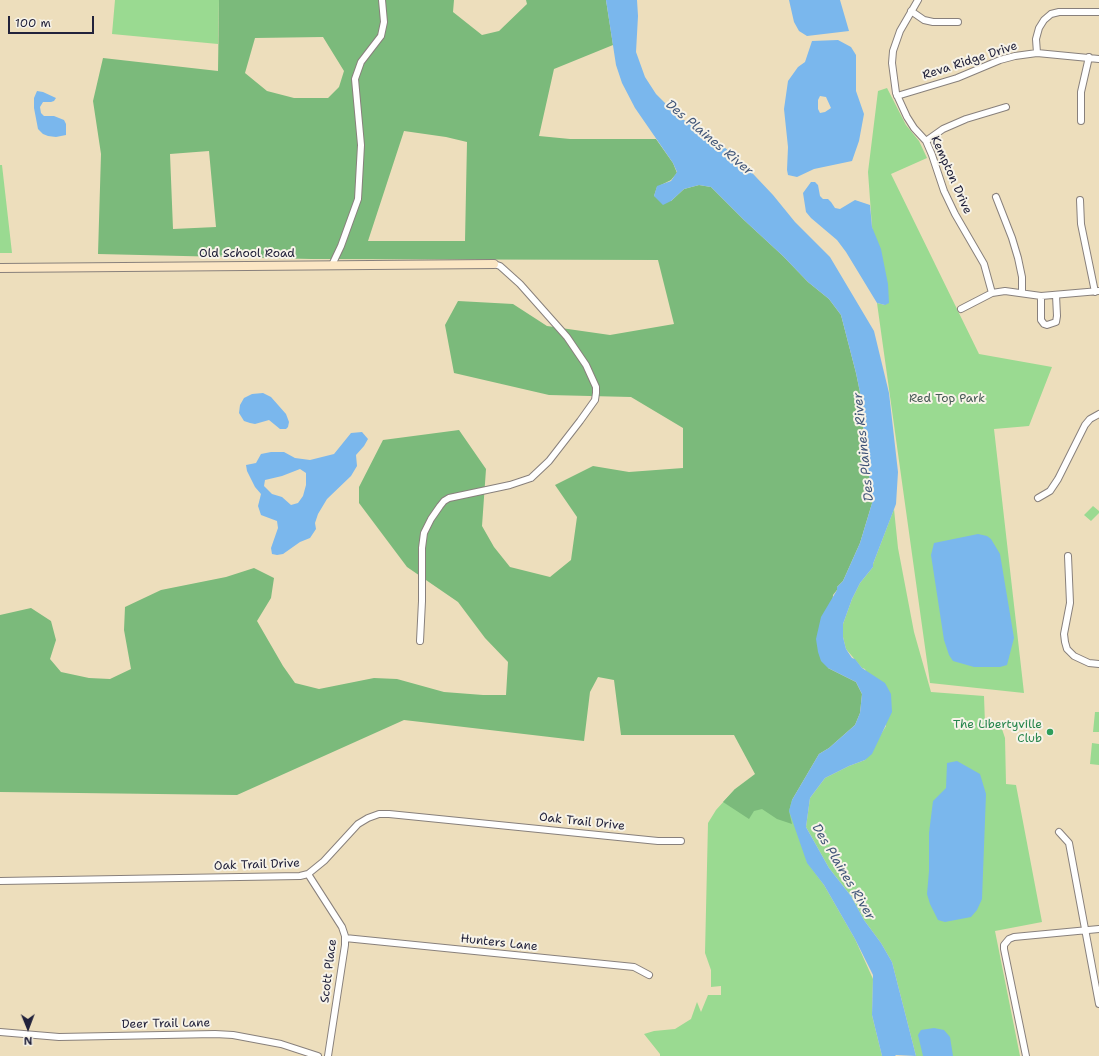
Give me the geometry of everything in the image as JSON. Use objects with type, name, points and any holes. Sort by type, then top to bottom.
[{"type":"street","points":[[332,265],[342,246],[358,199],[361,145],[355,79],[361,62],[381,36],[384,22],[382,0]]},
{"type":"street","name":"Kempton Drive","points":[[918,0],[900,31],[893,51],[893,78],[897,96],[914,128],[926,141],[944,191],[955,214],[984,264],[992,293]]},
{"type":"street","points":[[911,11],[924,20],[933,22],[958,22]]},
{"type":"street","points":[[1037,53],[1036,39],[1038,28],[1051,14],[1059,12],[1099,12]]},
{"type":"street","name":"Reva Ridge Drive","points":[[897,96],[957,78],[1000,60],[1016,56],[1037,53],[1099,59]]},
{"type":"street","points":[[1081,121],[1081,92],[1088,57]]},
{"type":"street","points":[[926,141],[966,118],[1006,107]]},
{"type":"street","points":[[996,197],[1018,258],[1022,277],[1022,293]]},
{"type":"street","points":[[961,309],[992,293],[1005,291],[1041,296],[1097,291],[1081,224],[1080,200]]},
{"type":"street","points":[[420,641],[422,548],[424,532],[440,506],[449,498],[510,485],[530,478],[550,461],[595,400],[596,387],[586,365],[567,337],[520,284],[500,266],[494,264]]},
{"type":"street","name":"Old School Road","points":[[0,268],[494,264]]},
{"type":"street","points":[[1041,296],[1041,320],[1047,325],[1056,322],[1056,295]]},
{"type":"street","points":[[1038,498],[1050,491],[1058,479],[1085,426],[1090,419],[1099,414]]},
{"type":"street","points":[[1068,556],[1070,603],[1064,634],[1067,649],[1074,656],[1089,663],[1099,664]]},
{"type":"street","name":"Oak Trail Drive","points":[[0,881],[294,876],[308,874],[324,861],[358,824],[379,814],[658,841],[681,841]]},
{"type":"street","points":[[1059,832],[1069,843],[1099,1004]]},
{"type":"street","name":"Scott Place","points":[[308,874],[342,927],[345,938],[328,1056]]},
{"type":"street","points":[[1026,1056],[1004,945],[1009,939],[1014,937],[1099,929]]},
{"type":"street","name":"Hunters Lane","points":[[345,938],[634,968],[649,975]]},
{"type":"street","name":"Deer Trail Lane","points":[[0,1032],[59,1037],[233,1035],[281,1044],[318,1056]]},
{"type":"green space","points":[[115,0],[219,0],[218,44],[112,34]]},
{"type":"green space","points":[[219,0],[454,0],[453,12],[482,35],[499,31],[527,4],[526,0],[606,0],[613,45],[554,69],[539,136],[570,139],[656,139],[673,163],[677,173],[671,180],[657,187],[654,196],[671,201],[684,189],[699,185],[711,187],[808,282],[829,299],[841,315],[856,373],[862,402],[864,443],[873,500],[860,543],[843,581],[837,587],[837,590],[833,595],[828,668],[856,682],[862,694],[860,713],[855,725],[829,748],[819,754],[792,800],[789,811],[792,824],[777,819],[762,809],[754,811],[749,819],[723,802],[735,789],[755,774],[734,735],[621,735],[614,680],[598,677],[590,692],[584,741],[404,720],[237,795],[0,792],[0,615],[31,608],[51,621],[56,640],[50,659],[61,672],[89,678],[110,679],[131,669],[124,630],[125,607],[161,590],[226,577],[254,568],[274,578],[271,598],[257,621],[283,666],[295,683],[319,689],[374,678],[397,679],[444,692],[506,695],[508,662],[485,638],[458,602],[407,567],[359,503],[359,487],[383,440],[459,430],[486,469],[482,526],[494,547],[510,567],[550,577],[571,560],[577,517],[555,485],[593,466],[629,472],[683,468],[683,428],[631,397],[549,395],[454,373],[445,325],[458,301],[513,304],[547,326],[610,335],[674,324],[658,260],[311,259],[98,254],[101,154],[93,101],[103,58],[218,71]],"holes":[[[323,37],[344,71],[339,87],[328,98],[294,98],[267,91],[245,73],[255,38]],[[404,131],[446,137],[467,142],[465,241],[368,241]],[[209,151],[216,227],[173,229],[170,154]]]},
{"type":"green space","name":"Red Top Park","points":[[887,88],[906,125],[919,141],[927,158],[891,174],[979,354],[1052,367],[1029,426],[994,429],[1024,693],[930,683],[877,303],[885,305],[872,227],[868,172],[878,91]]},
{"type":"green space","points":[[0,165],[2,165],[12,253],[0,253]]},
{"type":"green space","points":[[1093,506],[1099,511],[1099,513],[1091,521],[1084,515]]},
{"type":"green space","points":[[894,509],[898,548],[914,632],[931,692],[984,696],[985,724],[1002,729],[1005,738],[1006,784],[1016,785],[1042,922],[995,931],[1020,1056],[916,1056],[892,962],[881,943],[864,920],[851,896],[829,868],[806,827],[810,798],[825,778],[865,760],[886,726],[865,669],[862,668],[846,649],[843,637],[843,624],[852,599],[860,583],[873,567]]},
{"type":"green space","points":[[1095,712],[1099,712],[1099,732],[1093,732]]},
{"type":"green space","points":[[1092,743],[1099,744],[1099,765],[1090,764]]},
{"type":"green space","points":[[735,789],[792,800],[807,862],[824,885],[855,939],[873,979],[872,1015],[882,1056],[660,1056],[644,1034],[654,1031],[675,1029],[691,1019],[697,1002],[701,1012],[708,995],[721,995],[721,986],[711,987],[711,970],[705,953],[708,823],[716,810]]},
{"type":"water","name":"Des Plaines River","points":[[606,0],[637,0],[638,16],[636,52],[645,77],[656,94],[679,117],[709,135],[739,159],[773,195],[795,222],[830,257],[874,331],[889,393],[898,472],[896,504],[873,567],[860,583],[852,599],[843,624],[843,637],[846,649],[852,658],[855,659],[862,668],[885,683],[891,694],[892,712],[872,754],[865,760],[825,778],[810,798],[806,827],[829,868],[851,896],[864,920],[881,943],[892,962],[916,1056],[882,1056],[872,1015],[873,975],[855,939],[824,885],[807,863],[789,811],[792,800],[819,754],[829,748],[855,725],[860,713],[862,694],[856,682],[828,668],[821,661],[816,639],[821,617],[837,590],[837,587],[843,581],[860,543],[873,500],[864,443],[862,402],[841,315],[829,299],[808,282],[711,187],[699,185],[684,189],[671,201],[663,205],[654,196],[657,186],[671,181],[677,172],[673,163],[635,108],[622,83],[616,65]]},
{"type":"water","points":[[789,0],[840,0],[849,31],[807,36],[799,31],[794,22]]},
{"type":"water","points":[[838,40],[851,47],[856,55],[856,91],[864,114],[859,141],[852,161],[814,169],[797,177],[788,175],[787,170],[788,147],[784,109],[788,81],[798,67],[805,62],[812,41]],"holes":[[[820,96],[826,97],[831,108],[820,113],[818,109],[818,100]]]},
{"type":"water","points":[[37,91],[56,98],[51,102],[43,102],[40,107],[41,113],[44,116],[54,116],[64,120],[66,124],[66,135],[56,137],[48,136],[43,134],[38,129],[34,108],[34,98]]},
{"type":"water","points":[[811,182],[815,182],[818,185],[820,196],[823,199],[828,199],[835,208],[840,209],[855,200],[870,205],[872,227],[881,249],[888,284],[889,303],[885,305],[877,303],[837,240],[806,212],[803,193]]},
{"type":"water","points":[[263,393],[271,397],[286,414],[289,422],[286,429],[280,429],[269,420],[255,424],[244,421],[239,413],[240,405],[244,398],[252,394]]},
{"type":"water","points":[[362,432],[368,439],[356,455],[357,466],[351,476],[327,499],[318,514],[315,523],[316,529],[310,538],[300,542],[283,554],[272,554],[271,548],[278,528],[277,521],[261,515],[258,506],[261,494],[255,487],[247,471],[246,465],[256,463],[261,454],[271,452],[284,452],[295,458],[310,460],[334,454],[351,433]],"holes":[[[300,469],[306,473],[306,485],[303,496],[298,503],[291,505],[282,497],[272,494],[264,486],[265,480],[282,476]]]},
{"type":"water","points":[[978,534],[987,536],[991,539],[1000,554],[1014,638],[1007,665],[1000,667],[974,667],[953,661],[949,655],[944,640],[931,555],[934,543]]},
{"type":"water","points":[[957,761],[980,774],[986,794],[982,899],[977,910],[971,917],[945,922],[938,920],[927,894],[929,871],[929,833],[933,801],[946,788],[947,763]]},
{"type":"water","points":[[934,1028],[944,1030],[950,1037],[953,1056],[923,1056],[918,1035],[921,1030]]},
{"type":"place","name":"The Libertyville Club","points":[[1050,732]]}]
